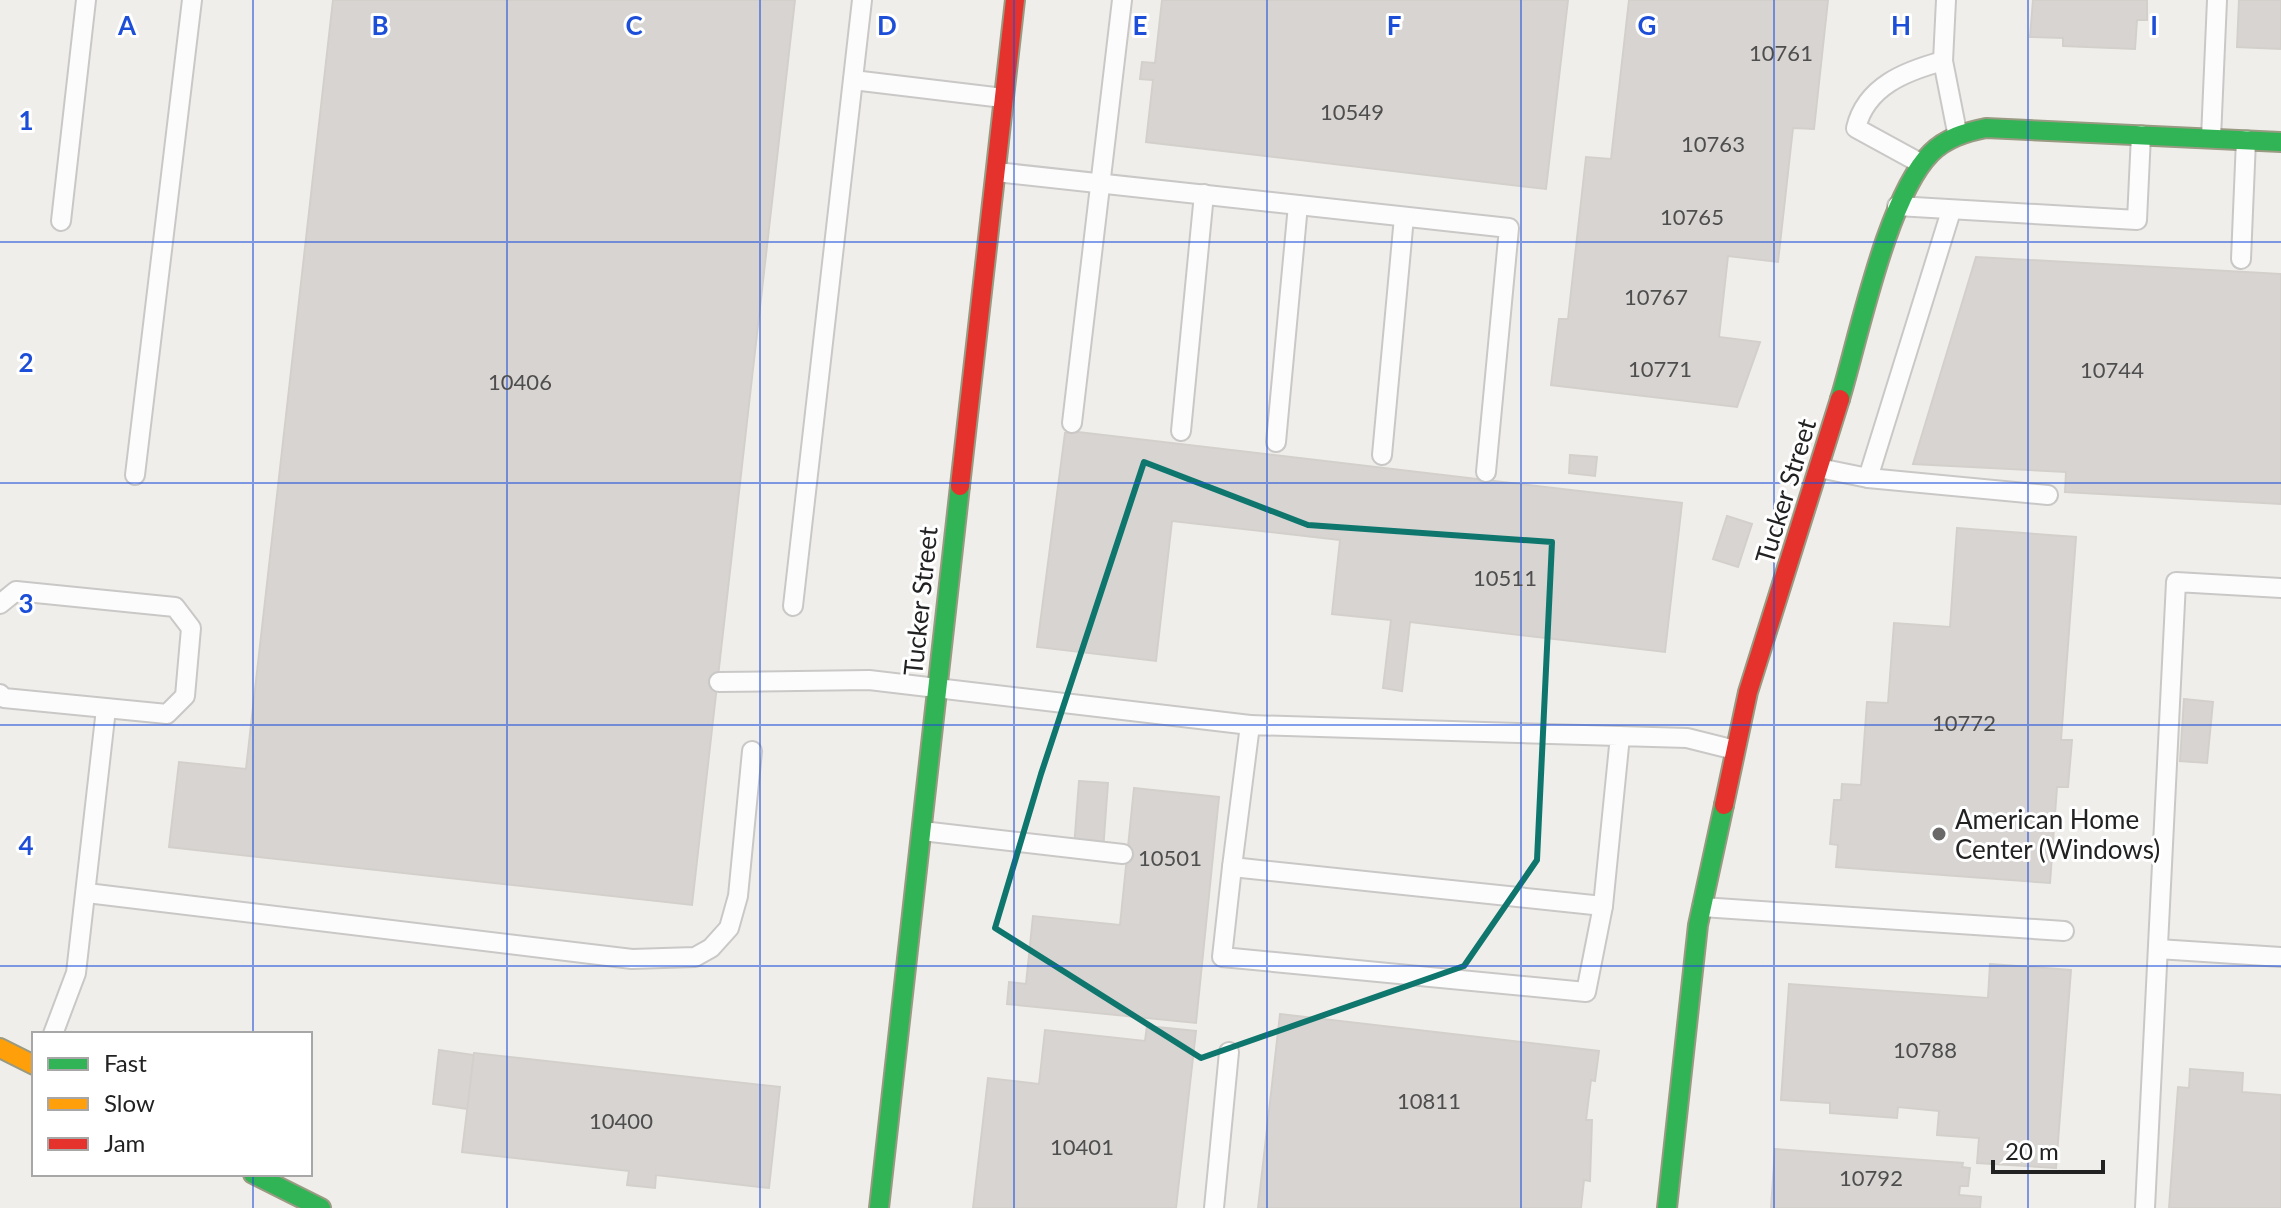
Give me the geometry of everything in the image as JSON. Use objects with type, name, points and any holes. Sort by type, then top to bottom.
[{"type":"street","name":"Tucker Street","points":[[879,1208],[993,171],[1015,0]]},
{"type":"street","points":[[1957,132],[1986,128],[2281,142]]},
{"type":"street","name":"Tucker Street","points":[[1667,1208],[1702,907],[1748,692],[1897,206],[1920,163],[1957,132]]},
{"type":"street","points":[[0,1048],[32,1064]]},
{"type":"street","points":[[257,1176],[321,1208]]},
{"type":"lane","points":[[61,221],[86,0]]},
{"type":"lane","points":[[135,475],[192,0]]},
{"type":"lane","points":[[793,606],[862,0]]},
{"type":"lane","points":[[1072,423],[1122,0]]},
{"type":"lane","points":[[1946,0],[1943,61],[1957,132]]},
{"type":"lane","points":[[2211,138],[2217,0]]},
{"type":"lane","points":[[1920,163],[1856,128],[1859,114],[1883,85],[1908,70],[1943,61]]},
{"type":"lane","points":[[853,80],[1003,98]]},
{"type":"lane","points":[[1897,206],[2137,220],[2141,135]]},
{"type":"lane","points":[[2241,259],[2246,140]]},
{"type":"lane","points":[[993,171],[1509,228],[1486,472]]},
{"type":"lane","points":[[1181,431],[1204,194]]},
{"type":"lane","points":[[1276,442],[1298,205]]},
{"type":"lane","points":[[1868,478],[1951,211]]},
{"type":"lane","points":[[1382,455],[1404,217]]},
{"type":"lane","points":[[1819,468],[1868,478],[2048,495]]},
{"type":"lane","points":[[2145,1208],[2176,582],[2281,588]]},
{"type":"lane","points":[[0,604],[16,591],[175,607],[191,628],[185,696],[167,714],[4,698],[0,694]]},
{"type":"lane","points":[[719,682],[869,680],[1250,725],[1687,738],[1735,750]]},
{"type":"lane","points":[[54,1032],[76,973],[106,709]]},
{"type":"lane","points":[[1250,725],[1222,957],[1586,992],[1603,906],[1620,736]]},
{"type":"lane","points":[[87,893],[632,959],[695,957],[711,948],[729,928],[738,896],[752,751]]},
{"type":"lane","points":[[922,831],[1123,854]]},
{"type":"lane","points":[[1232,867],[1603,906]]},
{"type":"lane","points":[[1702,907],[2064,931]]},
{"type":"lane","points":[[2158,949],[2281,957]]},
{"type":"lane","points":[[1214,1208],[1229,1052]]},
{"type":"highlighted area","points":[[1144,462],[1308,525],[1552,542],[1537,860],[1464,966],[1201,1058],[995,928],[1041,774]]},
{"type":"building","points":[[333,0],[795,0],[692,905],[169,847],[179,762],[246,769]]},
{"type":"building","points":[[1162,0],[1568,0],[1546,189],[1146,142],[1153,80],[1140,79],[1142,62],[1155,63]]},
{"type":"building","points":[[1629,0],[1828,0],[1814,129],[1793,128],[1778,262],[1728,256],[1719,337],[1760,342],[1737,407],[1551,385],[1559,319],[1568,319],[1586,157],[1611,159]]},
{"type":"building","points":[[2033,0],[2147,0],[2147,20],[2137,20],[2135,49],[2063,46],[2063,38],[2030,37]]},
{"type":"building","points":[[2239,0],[2281,0],[2281,49],[2237,47]]},
{"type":"building","points":[[1976,257],[2281,274],[2281,504],[2065,492],[2066,472],[1913,464]]},
{"type":"building","points":[[1078,432],[1682,503],[1665,652],[1410,622],[1402,691],[1383,688],[1391,620],[1332,614],[1340,540],[1172,521],[1156,661],[1037,647],[1065,433]]},
{"type":"building","points":[[1570,455],[1597,457],[1595,476],[1569,473]]},
{"type":"building","points":[[1727,516],[1752,524],[1738,567],[1713,559]]},
{"type":"building","points":[[1957,528],[2076,537],[2061,740],[2072,740],[2068,787],[2057,787],[2050,883],[1836,867],[1838,845],[1830,844],[1834,800],[1841,800],[1842,784],[1861,785],[1867,702],[1888,703],[1894,623],[1950,627]]},
{"type":"building","points":[[2184,699],[2213,702],[2207,763],[2180,761]]},
{"type":"building","points":[[1079,781],[1108,783],[1103,851],[1074,848]]},
{"type":"building","points":[[1134,788],[1219,797],[1196,1023],[1007,1004],[1009,982],[1026,984],[1033,916],[1120,925]]},
{"type":"building","points":[[1990,964],[2071,970],[2056,1168],[1977,1163],[1979,1138],[1937,1135],[1939,1111],[1898,1107],[1897,1118],[1830,1113],[1830,1103],[1781,1100],[1789,984],[1988,998]]},
{"type":"building","points":[[1280,1014],[1599,1051],[1595,1081],[1591,1080],[1586,1120],[1592,1120],[1590,1181],[1584,1180],[1581,1208],[1258,1208]]},
{"type":"building","points":[[1147,1026],[1196,1031],[1176,1208],[973,1208],[988,1078],[1039,1084],[1045,1030],[1145,1041]]},
{"type":"building","points":[[439,1050],[474,1055],[468,1109],[433,1104]]},
{"type":"building","points":[[474,1053],[780,1087],[769,1188],[656,1175],[655,1188],[627,1185],[629,1171],[462,1152]]},
{"type":"building","points":[[2190,1069],[2243,1073],[2242,1092],[2281,1095],[2281,1208],[2169,1208],[2178,1087],[2189,1088]]},
{"type":"building","points":[[1775,1149],[1963,1163],[1962,1167],[1970,1168],[1968,1186],[1960,1186],[1959,1195],[1981,1197],[1980,1208],[1771,1208]]},
{"type":"traffic: fast","points":[[1840,399],[1876,269],[1901,201],[1915,174],[1943,143],[1986,128],[2281,142]]},
{"type":"traffic: fast","points":[[879,1208],[960,486]]},
{"type":"traffic: fast","points":[[1667,1208],[1698,925],[1724,805]]},
{"type":"traffic: fast","points":[[257,1176],[321,1208]]},
{"type":"traffic: slow","points":[[0,1048],[32,1064]]},
{"type":"traffic: jam","points":[[960,486],[1015,0]]},
{"type":"traffic: jam","points":[[1724,805],[1748,692],[1840,399]]},
{"type":"place","name":"American Home Center (Windows)","points":[[1939,834]]}]
